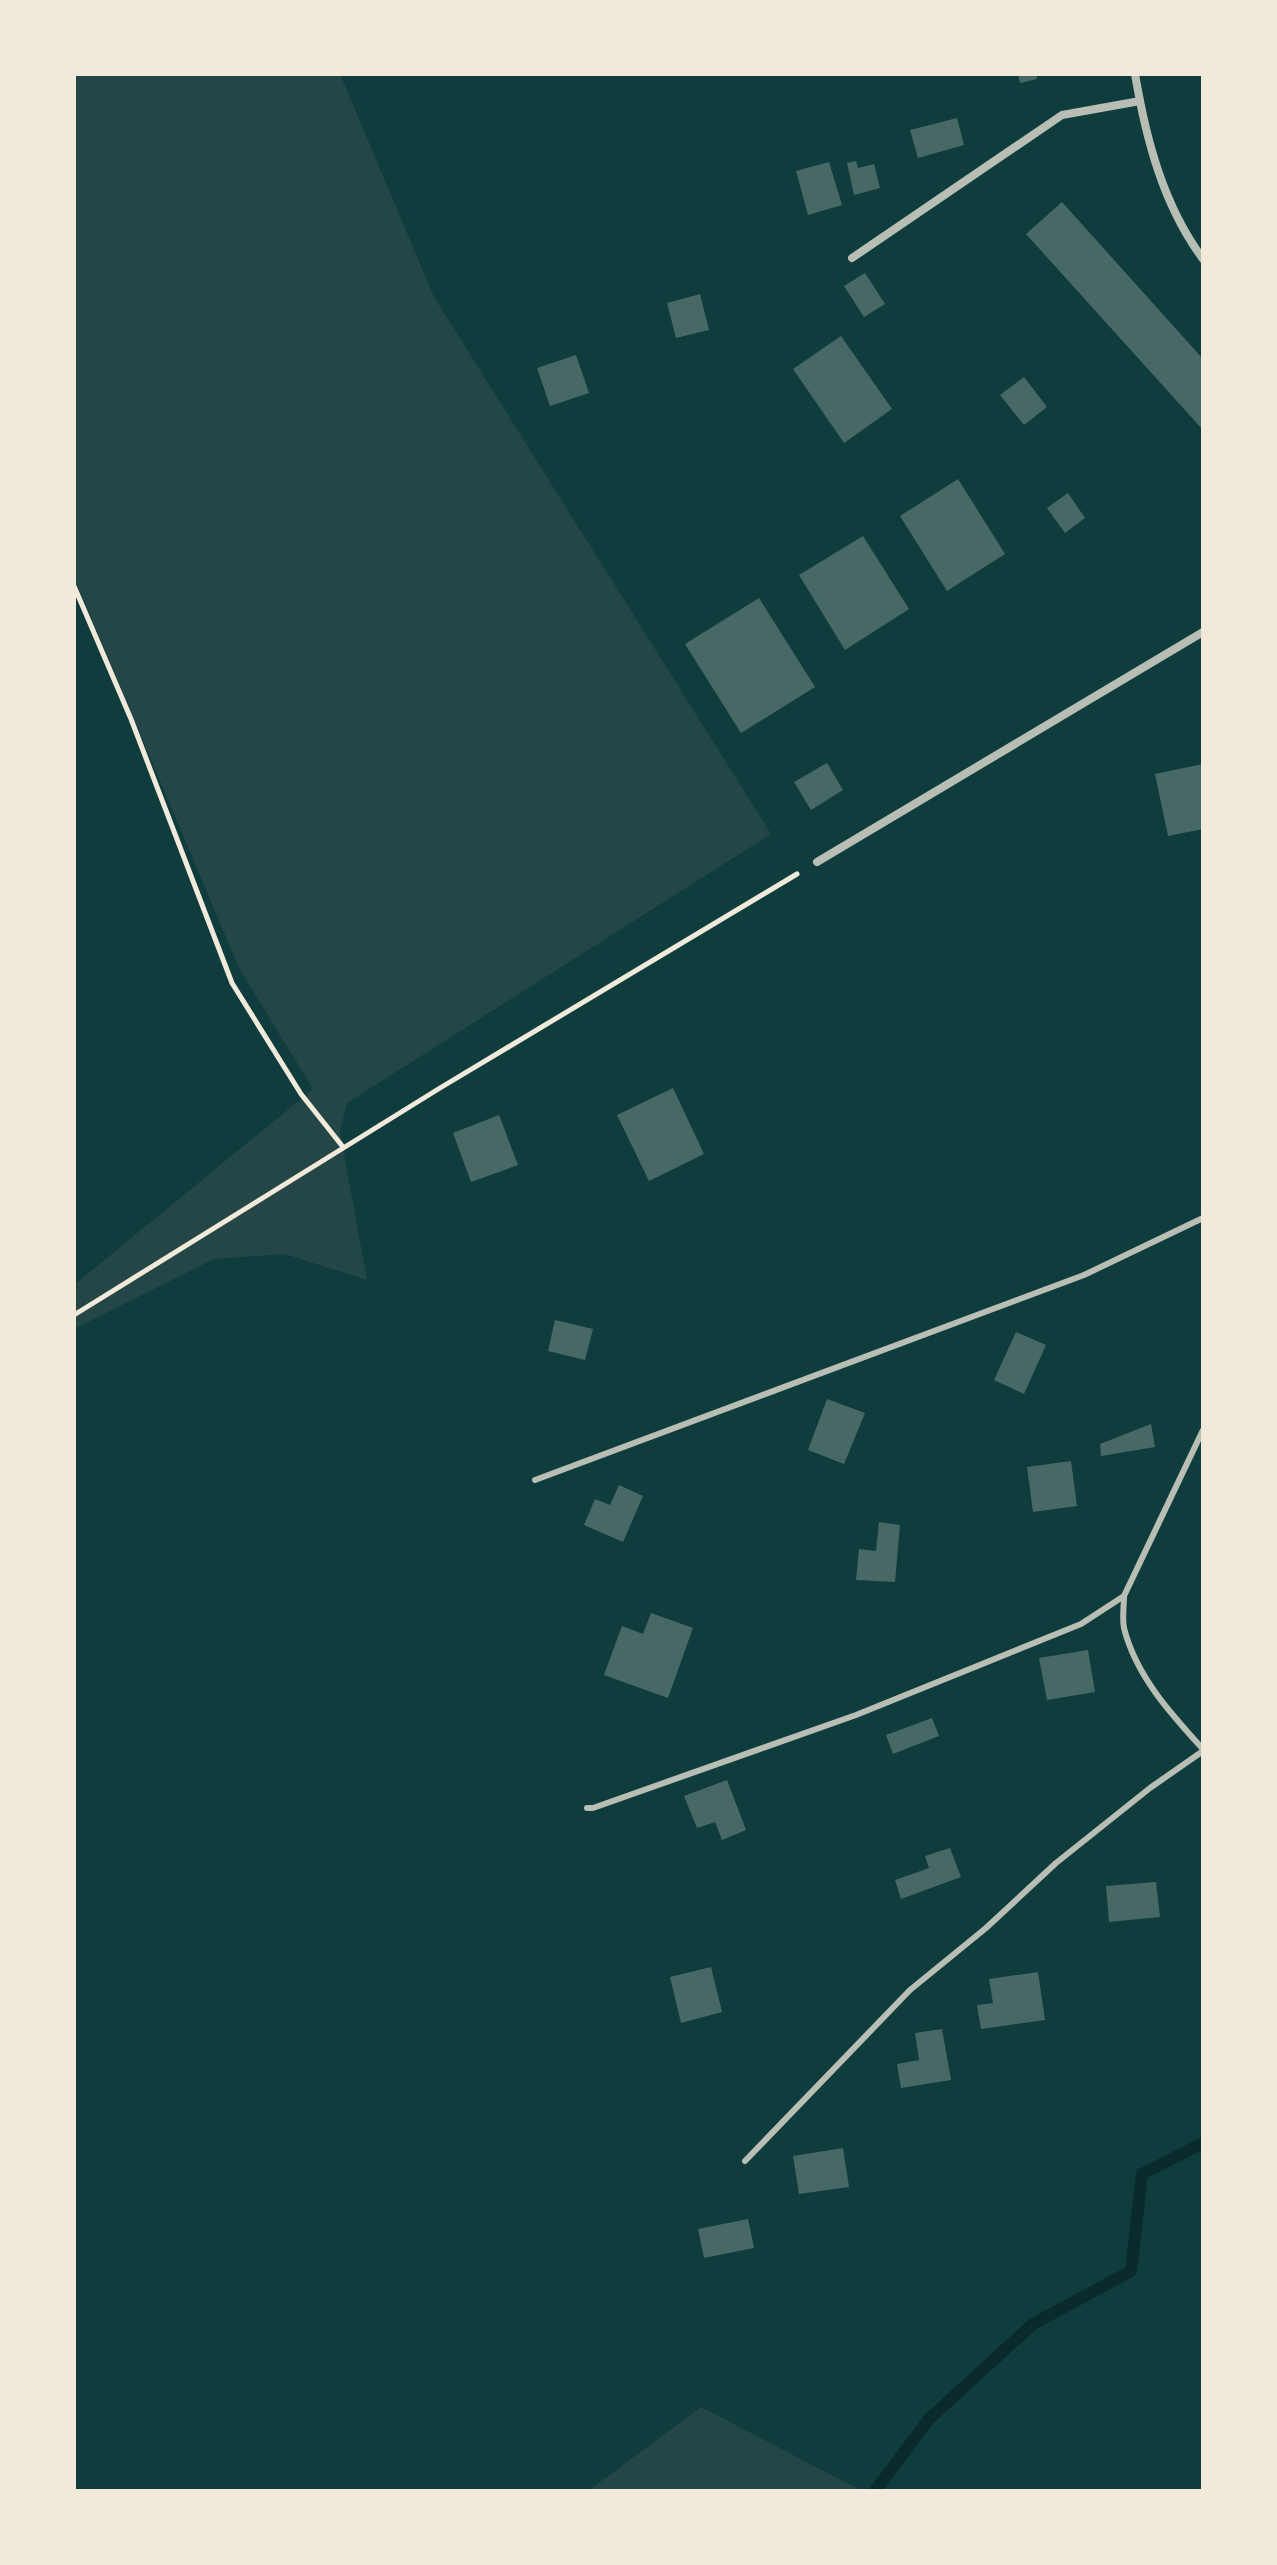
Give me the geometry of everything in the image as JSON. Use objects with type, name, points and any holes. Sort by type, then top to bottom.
[{"type":"street","points":[[1135,74],[1152,158],[1186,236],[1203,259]]},
{"type":"street","points":[[852,258],[1062,115],[1140,101]]},
{"type":"street","points":[[817,862],[1203,632]]},
{"type":"lane","points":[[535,1480],[1084,1275],[1203,1218]]},
{"type":"lane","points":[[745,2161],[910,1990],[986,1928],[1056,1863],[1203,1750],[1163,1705],[1141,1668],[1124,1626],[1124,1596],[1203,1430]]},
{"type":"lane","points":[[587,1808],[870,1710],[1081,1624],[1124,1596]]},
{"type":"path","points":[[74,586],[131,719],[232,983],[301,1094],[343,1147]]},
{"type":"path","points":[[74,1315],[343,1147],[817,862]]},
{"type":"shaded area","points":[[74,74],[340,74],[434,297],[771,834],[347,1103],[340,1132],[367,1280],[285,1254],[214,1259],[74,1329],[74,1285],[313,1089],[239,968],[74,577]]},
{"type":"shaded area","points":[[701,2407],[862,2491],[588,2491]]},
{"type":"building","points":[[1018,74],[1036,74],[1037,79],[1020,83]]},
{"type":"building","points":[[957,118],[964,145],[918,158],[910,130]]},
{"type":"building","points":[[856,161],[858,168],[874,164],[880,188],[854,195],[847,163]]},
{"type":"building","points":[[829,162],[842,205],[808,215],[796,171]]},
{"type":"building","points":[[1062,202],[1203,359],[1203,430],[1026,234]]},
{"type":"building","points":[[865,273],[885,304],[864,317],[844,286]]},
{"type":"building","points":[[700,294],[709,330],[676,338],[667,303]]},
{"type":"building","points":[[841,336],[892,409],[844,443],[793,369]]},
{"type":"building","points":[[576,355],[589,393],[550,406],[537,368]]},
{"type":"building","points":[[1024,377],[1047,407],[1024,425],[1000,395]]},
{"type":"building","points":[[958,479],[1005,554],[947,591],[900,516]]},
{"type":"building","points":[[1068,493],[1085,518],[1065,533],[1047,508]]},
{"type":"building","points":[[863,536],[909,609],[845,650],[799,575]]},
{"type":"building","points":[[759,598],[815,687],[741,733],[685,644]]},
{"type":"building","points":[[827,763],[843,790],[811,810],[794,782]]},
{"type":"building","points":[[1203,764],[1203,829],[1168,836],[1155,774]]},
{"type":"building","points":[[673,1088],[704,1154],[649,1181],[617,1115]]},
{"type":"building","points":[[499,1115],[518,1165],[471,1182],[453,1133]]},
{"type":"building","points":[[555,1320],[593,1329],[585,1360],[548,1351]]},
{"type":"building","points":[[1016,1332],[1046,1345],[1024,1394],[994,1380]]},
{"type":"building","points":[[827,1399],[865,1413],[844,1464],[808,1450]]},
{"type":"building","points":[[1151,1424],[1155,1447],[1101,1456],[1100,1444]]},
{"type":"building","points":[[1071,1461],[1077,1506],[1033,1512],[1027,1467]]},
{"type":"building","points":[[619,1485],[643,1496],[623,1542],[584,1525],[595,1499],[610,1505]]},
{"type":"building","points":[[879,1522],[900,1525],[895,1582],[856,1580],[859,1549],[876,1551]]},
{"type":"building","points":[[651,1613],[693,1628],[668,1698],[604,1675],[622,1626],[643,1634]]},
{"type":"building","points":[[1088,1650],[1095,1692],[1047,1700],[1039,1658]]},
{"type":"building","points":[[932,1718],[939,1736],[893,1754],[886,1735]]},
{"type":"building","points":[[727,1780],[746,1830],[722,1840],[715,1822],[697,1828],[684,1796]]},
{"type":"building","points":[[950,1848],[961,1877],[901,1899],[895,1880],[929,1868],[925,1856]]},
{"type":"building","points":[[1156,1882],[1160,1917],[1109,1922],[1106,1886]]},
{"type":"building","points":[[711,1967],[722,2012],[681,2023],[670,1977]]},
{"type":"building","points":[[1038,1972],[1045,2020],[981,2029],[977,2005],[993,2003],[989,1979]]},
{"type":"building","points":[[942,2029],[951,2080],[901,2088],[897,2064],[919,2060],[915,2033]]},
{"type":"building","points":[[843,2148],[849,2187],[799,2194],[793,2156]]},
{"type":"building","points":[[748,2219],[754,2248],[704,2258],[698,2229]]},
{"type":"waterway","points":[[875,2491],[929,2419],[1033,2324],[1131,2271],[1142,2174],[1203,2143]]}]
